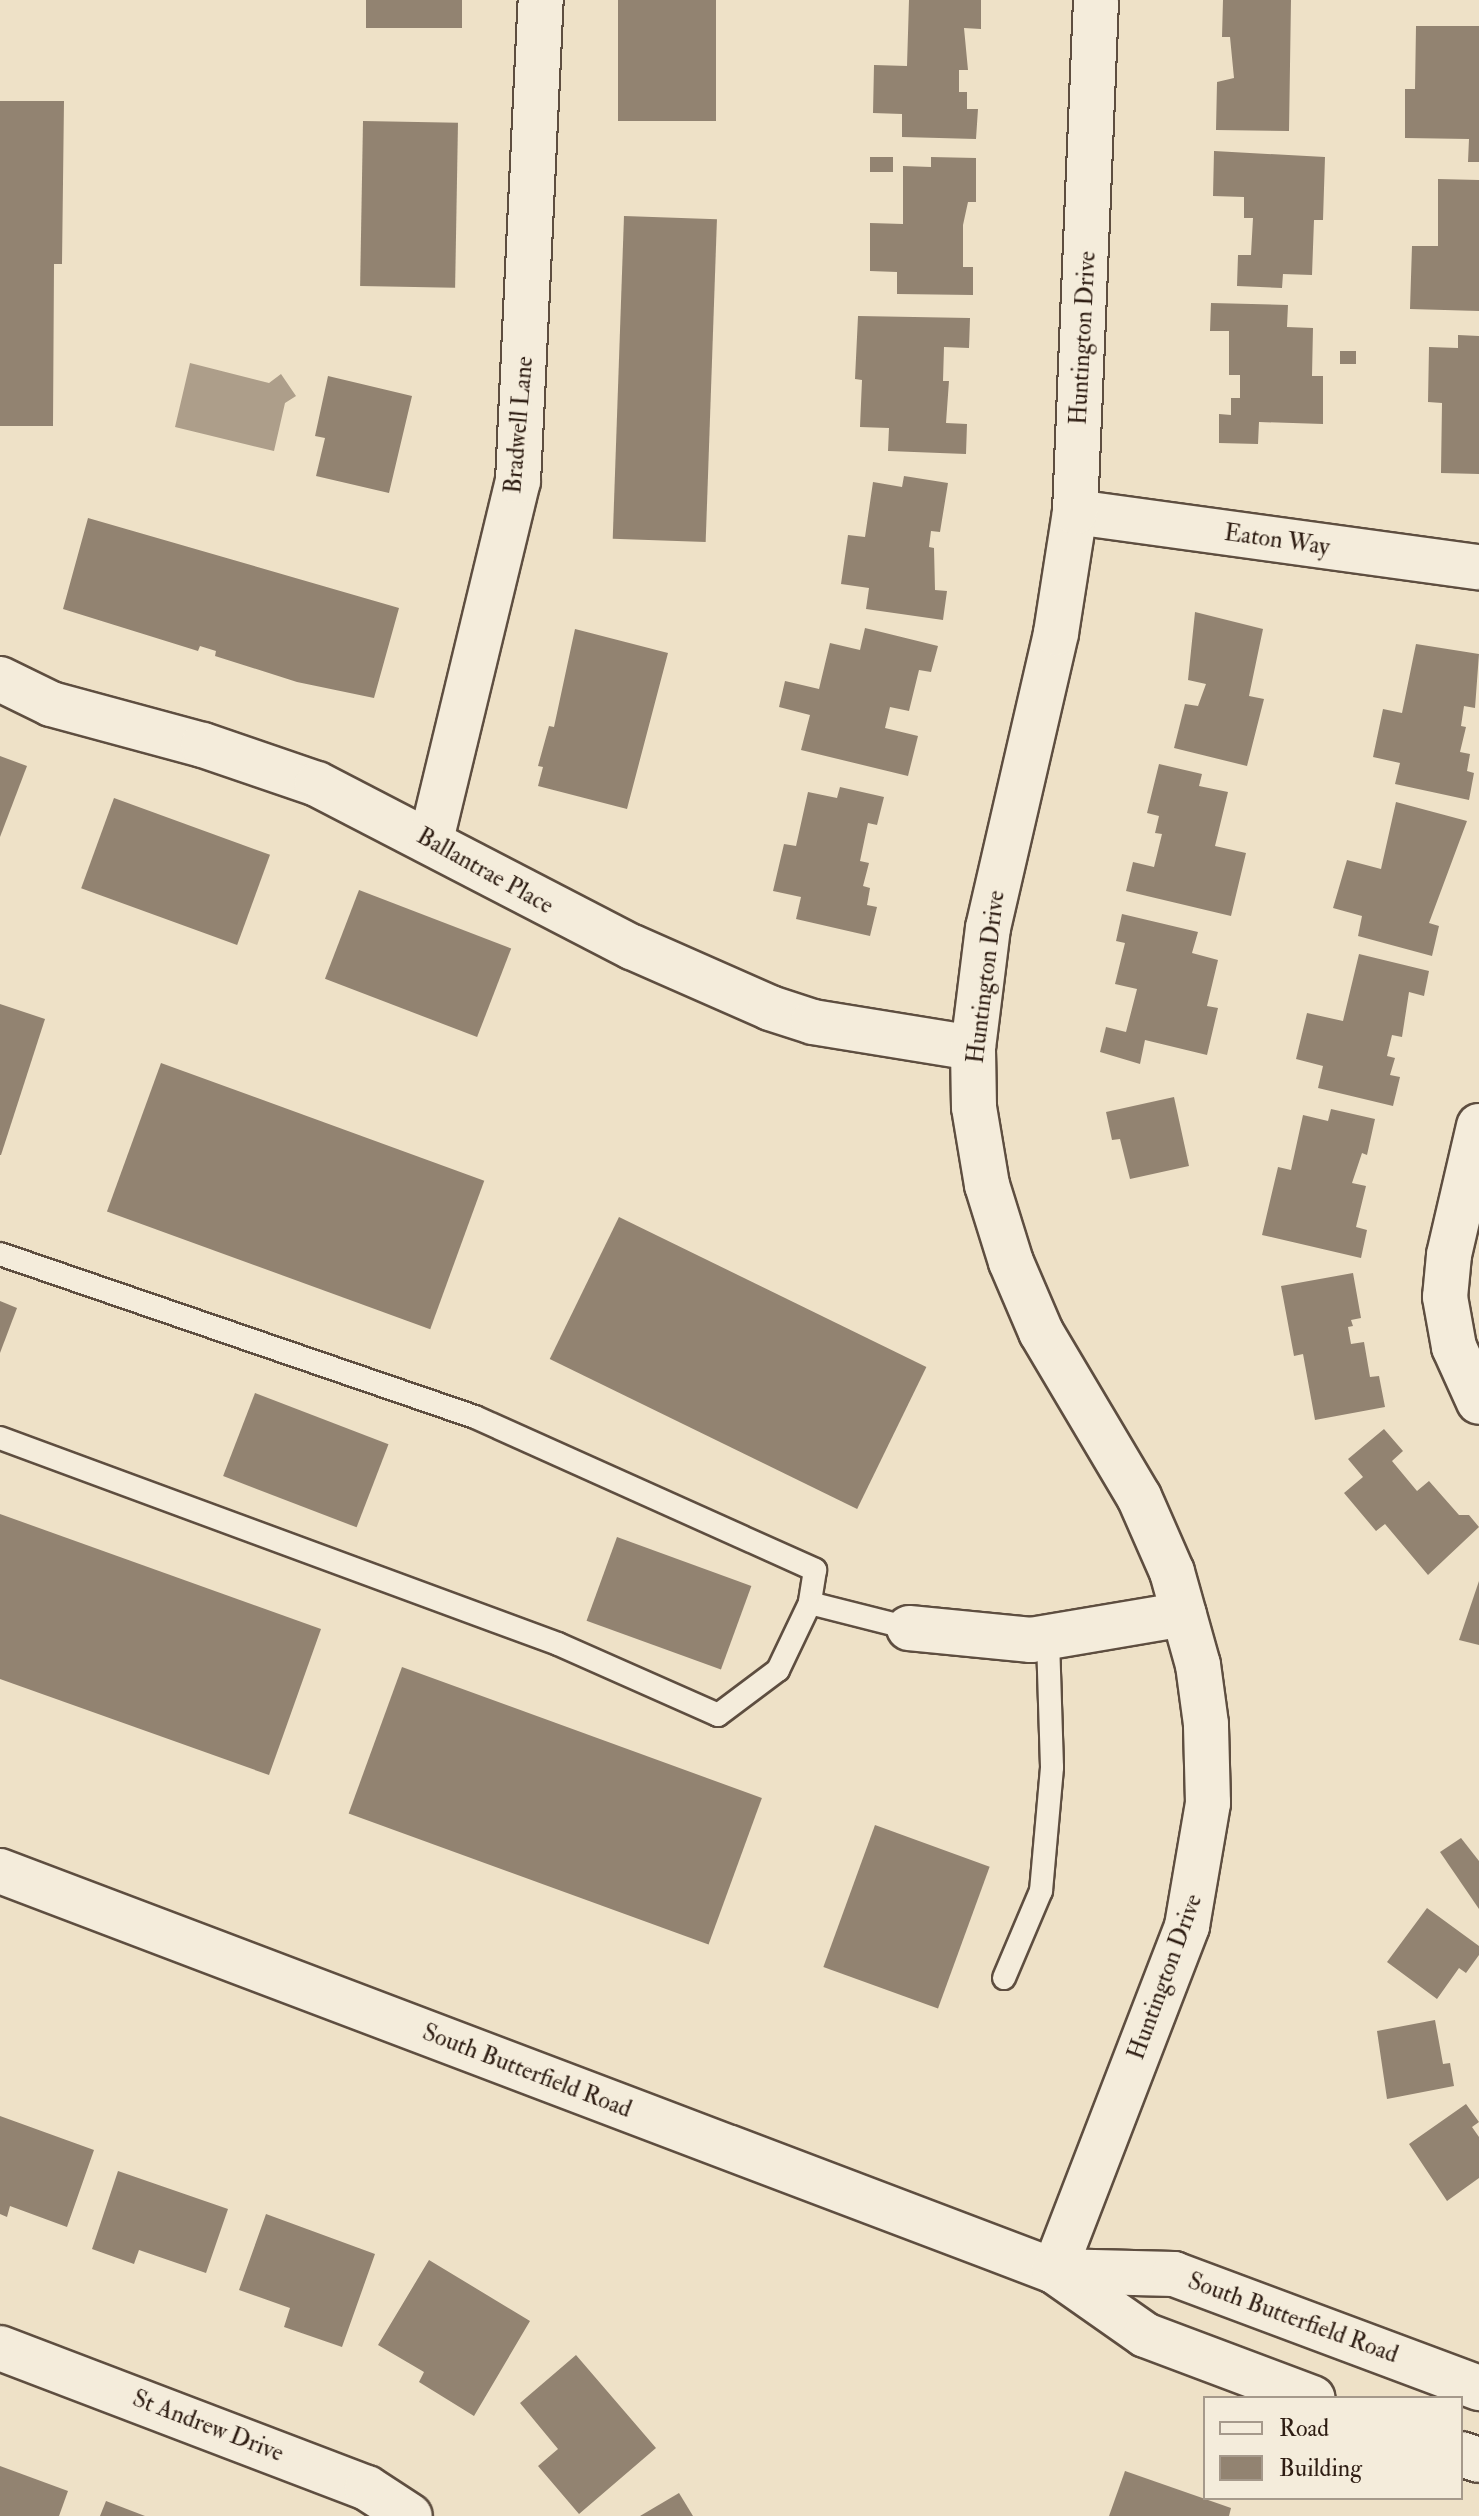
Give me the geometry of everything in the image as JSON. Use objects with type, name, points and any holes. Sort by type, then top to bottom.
[{"type":"street","name":"Bradwell Lane","points":[[431,840],[518,481],[541,0]]},
{"type":"street","name":"Huntington Drive","points":[[1054,2271],[1187,1926],[1199,1882],[1208,1803],[1206,1724],[1184,1614],[1172,1572],[1139,1497],[1041,1332],[1011,1262],[987,1185],[974,1107],[973,1048],[988,928],[1056,633],[1075,512],[1096,0]]},
{"type":"street","name":"Eaton Way","points":[[1075,512],[1479,567]]},
{"type":"street","name":"Ballantrae Place","points":[[0,679],[51,704],[203,745],[317,784],[431,840],[606,935],[770,1008],[813,1022],[973,1048]]},
{"type":"street","points":[[1479,1126],[1449,1255],[1445,1297],[1454,1347],[1479,1402]]},
{"type":"street","points":[[909,1628],[1048,1637],[1184,1614]]},
{"type":"street","name":"South Butterfield Road","points":[[0,1871],[1054,2271],[1145,2335],[1308,2396]]},
{"type":"street","name":"South Butterfield Road","points":[[1054,2271],[1174,2274],[1479,2388]]},
{"type":"street","name":"St Andrew Drive","points":[[0,2348],[367,2488],[410,2516]]},
{"type":"lane","points":[[0,1254],[475,1417],[815,1570],[810,1603],[778,1670],[718,1715],[558,1644],[0,1438]]},
{"type":"lane","points":[[810,1603],[909,1628]]},
{"type":"lane","points":[[1004,1978],[1041,1891],[1052,1767],[1048,1637]]},
{"type":"shaded area","points":[[190,363],[269,383],[281,374],[296,396],[285,403],[274,451],[175,427]]},
{"type":"building","points":[[366,0],[462,0],[462,28],[366,28]]},
{"type":"building","points":[[618,0],[716,0],[716,121],[618,121]]},
{"type":"building","points":[[909,0],[981,0],[981,29],[964,28],[968,70],[959,70],[959,92],[967,92],[967,109],[978,109],[976,139],[902,137],[902,114],[873,113],[874,65],[907,66]]},
{"type":"building","points":[[1223,0],[1291,0],[1289,131],[1216,130],[1217,82],[1234,78],[1230,37],[1222,37]]},
{"type":"building","points":[[1416,26],[1479,26],[1479,162],[1468,162],[1469,139],[1405,138],[1405,89],[1415,89]]},
{"type":"building","points":[[0,101],[64,101],[62,264],[54,264],[53,426],[0,426]]},
{"type":"building","points":[[363,121],[458,123],[455,288],[360,286]]},
{"type":"building","points":[[1214,151],[1325,157],[1323,220],[1314,220],[1312,275],[1283,274],[1282,288],[1237,286],[1238,255],[1251,255],[1253,218],[1244,218],[1244,197],[1213,196]]},
{"type":"building","points":[[870,157],[893,157],[893,172],[870,172]]},
{"type":"building","points":[[931,157],[976,158],[976,202],[968,202],[963,225],[963,267],[973,267],[973,295],[897,294],[897,272],[870,271],[870,223],[903,224],[903,166],[931,167]]},
{"type":"building","points":[[1438,179],[1479,180],[1479,311],[1410,309],[1412,246],[1438,246]]},
{"type":"building","points":[[624,216],[717,219],[706,542],[613,539]]},
{"type":"building","points":[[1211,303],[1288,305],[1287,327],[1313,328],[1312,376],[1323,376],[1323,424],[1259,422],[1258,444],[1219,443],[1219,414],[1231,415],[1231,398],[1240,398],[1240,375],[1229,375],[1229,331],[1210,331]]},
{"type":"building","points":[[858,316],[970,318],[969,348],[944,347],[943,381],[949,381],[946,423],[967,424],[966,454],[888,451],[889,428],[860,427],[862,380],[855,379]]},
{"type":"building","points":[[1458,335],[1479,336],[1479,474],[1441,473],[1442,403],[1428,402],[1429,347],[1458,348]]},
{"type":"building","points":[[1340,351],[1356,351],[1356,364],[1340,364]]},
{"type":"building","points":[[328,376],[412,396],[389,493],[316,476],[325,438],[315,436]]},
{"type":"building","points":[[904,476],[948,483],[940,532],[931,531],[929,547],[934,548],[935,590],[947,591],[943,620],[866,609],[869,588],[841,584],[848,535],[865,537],[873,482],[902,487]]},
{"type":"building","points":[[88,518],[399,608],[374,698],[297,682],[215,656],[216,651],[200,646],[198,651],[63,609]]},
{"type":"building","points":[[1195,612],[1263,629],[1249,696],[1264,699],[1247,766],[1174,748],[1185,704],[1198,706],[1206,684],[1188,680]]},
{"type":"building","points":[[865,628],[938,646],[931,672],[919,670],[909,711],[890,707],[885,728],[918,736],[908,776],[801,750],[810,715],[779,707],[785,681],[819,689],[830,643],[860,650]]},
{"type":"building","points":[[575,629],[668,653],[627,809],[538,786],[543,767],[538,766],[549,726],[554,727]]},
{"type":"building","points":[[1416,644],[1479,654],[1475,708],[1464,706],[1461,726],[1466,727],[1460,752],[1470,754],[1467,771],[1474,773],[1469,800],[1395,784],[1400,763],[1373,757],[1383,709],[1402,713]]},
{"type":"building","points":[[0,756],[27,766],[0,837]]},
{"type":"building","points":[[1159,764],[1202,774],[1199,786],[1228,792],[1215,846],[1246,853],[1231,916],[1126,891],[1133,862],[1154,867],[1162,834],[1155,833],[1159,816],[1147,813]]},
{"type":"building","points":[[840,787],[884,797],[877,825],[868,823],[860,861],[869,863],[863,886],[870,888],[867,905],[877,907],[870,936],[796,919],[801,897],[773,891],[784,844],[796,846],[808,792],[837,798]]},
{"type":"building","points":[[114,798],[270,855],[237,945],[81,888]]},
{"type":"building","points":[[1396,802],[1467,821],[1429,923],[1439,926],[1432,956],[1358,936],[1362,916],[1333,908],[1347,860],[1381,869]]},
{"type":"building","points":[[359,890],[511,948],[477,1037],[325,979]]},
{"type":"building","points":[[1122,914],[1198,932],[1192,953],[1218,960],[1207,1006],[1218,1008],[1207,1055],[1145,1040],[1140,1064],[1100,1052],[1106,1027],[1126,1032],[1137,989],[1115,984],[1125,943],[1116,941]]},
{"type":"building","points":[[1359,954],[1429,971],[1424,996],[1409,992],[1402,1037],[1392,1035],[1387,1056],[1395,1058],[1390,1075],[1400,1077],[1393,1106],[1318,1088],[1323,1066],[1296,1059],[1307,1013],[1343,1021]]},
{"type":"building","points":[[0,1004],[45,1019],[1,1155],[0,1155]]},
{"type":"building","points":[[161,1063],[484,1181],[430,1329],[107,1211]]},
{"type":"building","points":[[1174,1097],[1189,1166],[1130,1179],[1120,1139],[1112,1140],[1106,1112]]},
{"type":"building","points":[[1331,1109],[1375,1119],[1367,1155],[1362,1153],[1352,1183],[1366,1186],[1356,1227],[1367,1230],[1361,1258],[1262,1235],[1278,1167],[1291,1170],[1303,1115],[1328,1121]]},
{"type":"building","points":[[619,1217],[926,1367],[857,1509],[550,1359]]},
{"type":"building","points":[[1353,1273],[1361,1318],[1351,1320],[1353,1326],[1348,1327],[1351,1344],[1364,1342],[1370,1377],[1379,1376],[1385,1407],[1315,1420],[1303,1354],[1294,1356],[1281,1286]]},
{"type":"building","points":[[0,1301],[17,1308],[0,1353]]},
{"type":"building","points":[[255,1393],[389,1444],[357,1527],[223,1476]]},
{"type":"building","points":[[1384,1429],[1403,1451],[1392,1461],[1417,1491],[1429,1481],[1459,1515],[1469,1515],[1479,1527],[1428,1575],[1385,1524],[1376,1531],[1344,1493],[1363,1477],[1348,1459]]},
{"type":"building","points":[[0,1514],[321,1629],[269,1775],[0,1679]]},
{"type":"building","points":[[617,1537],[751,1586],[721,1670],[587,1621]]},
{"type":"building","points":[[1479,1581],[1479,1645],[1459,1640]]},
{"type":"building","points":[[402,1667],[762,1798],[709,1945],[349,1814]]},
{"type":"building","points":[[875,1825],[990,1867],[938,2009],[823,1967]]},
{"type":"building","points":[[1461,1838],[1479,1861],[1479,1909],[1440,1852]]},
{"type":"building","points":[[1427,1908],[1479,1946],[1479,1955],[1466,1973],[1459,1968],[1437,1999],[1387,1962]]},
{"type":"building","points":[[1435,2020],[1443,2064],[1450,2063],[1454,2086],[1387,2099],[1377,2031]]},
{"type":"building","points":[[1466,2104],[1479,2122],[1472,2127],[1479,2137],[1479,2178],[1447,2201],[1409,2144]]},
{"type":"building","points":[[0,2116],[94,2150],[67,2227],[10,2206],[7,2217],[0,2214]]},
{"type":"building","points":[[118,2171],[228,2209],[206,2273],[139,2250],[134,2264],[92,2249]]},
{"type":"building","points":[[266,2214],[375,2254],[342,2347],[284,2327],[290,2308],[239,2290]]},
{"type":"building","points":[[429,2260],[530,2321],[474,2416],[419,2382],[424,2372],[378,2345]]},
{"type":"building","points":[[576,2355],[656,2448],[579,2514],[538,2466],[558,2449],[520,2403]]},
{"type":"building","points":[[0,2466],[68,2491],[59,2516],[0,2516]]},
{"type":"building","points":[[1125,2471],[1231,2508],[1229,2516],[1109,2516]]},
{"type":"building","points":[[679,2493],[693,2516],[640,2516]]},
{"type":"building","points":[[106,2501],[145,2516],[100,2516]]}]
